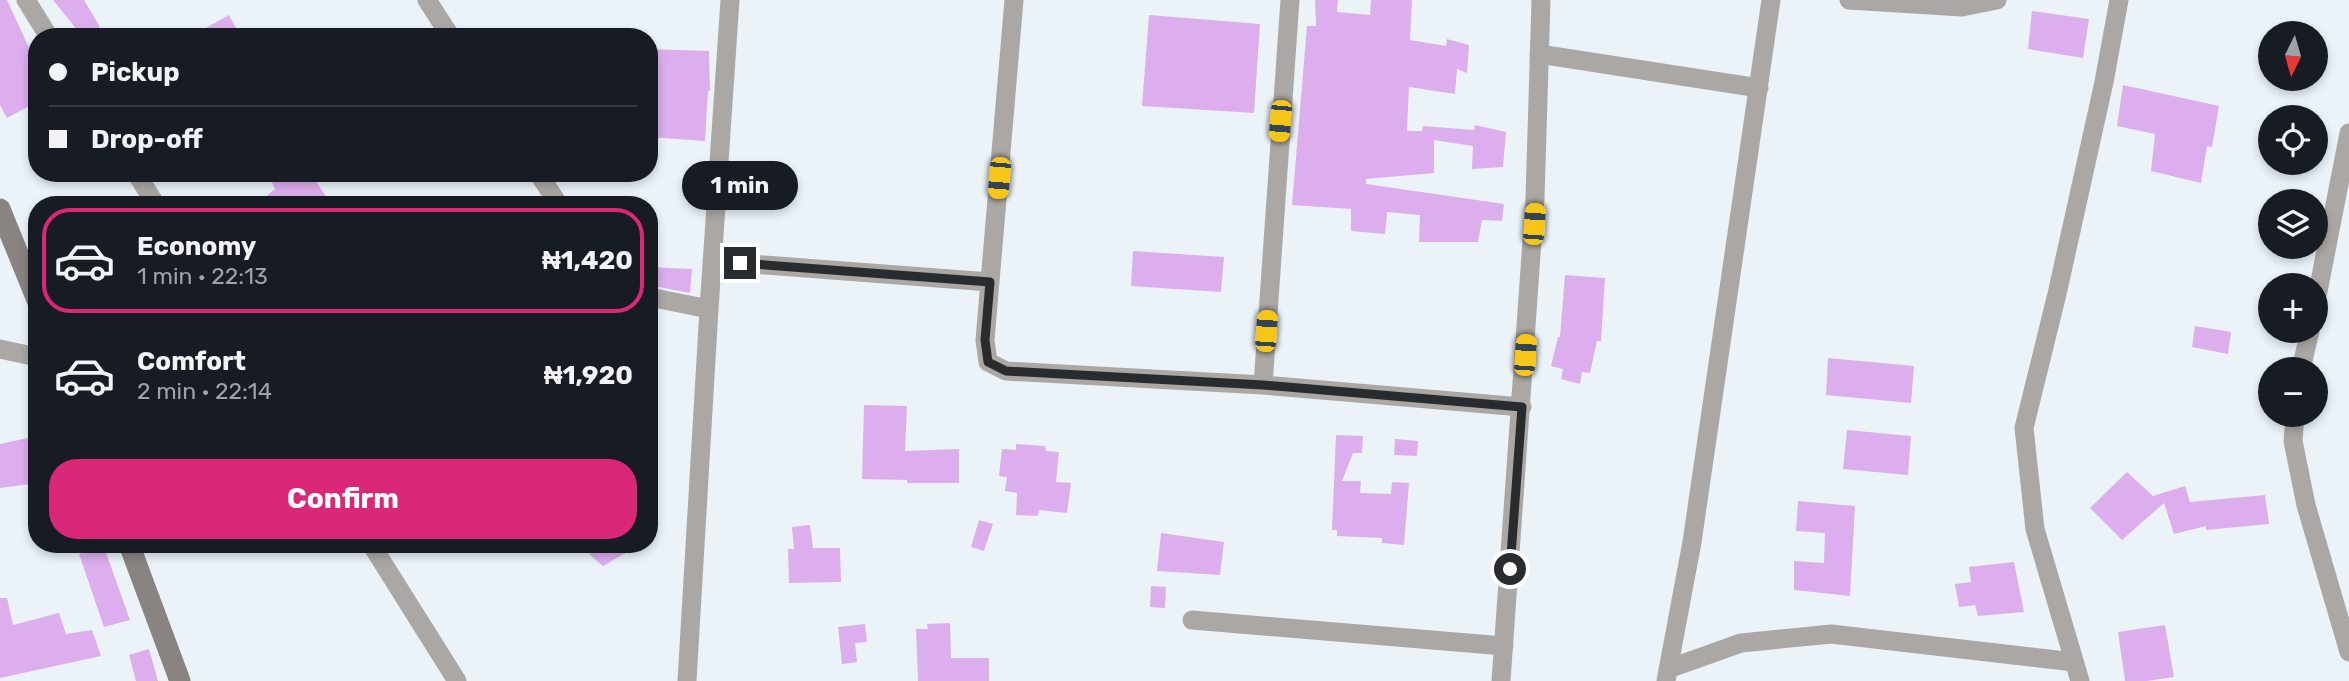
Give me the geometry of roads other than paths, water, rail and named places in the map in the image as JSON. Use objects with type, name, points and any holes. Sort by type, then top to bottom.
[{"type":"main road","points":[[0,209],[28,278]]},
{"type":"main road","points":[[132,553],[180,681]]},
{"type":"street","points":[[26,0],[43,28]]},
{"type":"street","points":[[427,0],[445,28]]},
{"type":"street","points":[[687,681],[730,0]]},
{"type":"street","points":[[1014,0],[985,340],[988,362],[1006,371],[1263,385],[1522,407]]},
{"type":"street","points":[[1263,385],[1290,0]]},
{"type":"street","points":[[1501,681],[1535,198],[1541,0]]},
{"type":"street","points":[[1667,675],[1692,542],[1771,0]]},
{"type":"street","points":[[1849,0],[1962,7],[1997,0]]},
{"type":"street","points":[[1667,675],[1741,643],[1831,634],[2077,672],[2035,529],[2025,428],[2104,82],[2119,0]]},
{"type":"street","points":[[1539,54],[1759,88]]},
{"type":"street","points":[[2322,273],[2349,133]]},
{"type":"street","points":[[712,261],[990,282]]},
{"type":"street","points":[[658,298],[709,309]]},
{"type":"street","points":[[0,349],[28,356]]},
{"type":"street","points":[[2294,427],[2293,441],[2306,505],[2349,652]]},
{"type":"street","points":[[377,553],[457,681]]},
{"type":"street","points":[[1192,620],[1504,646]]}]
